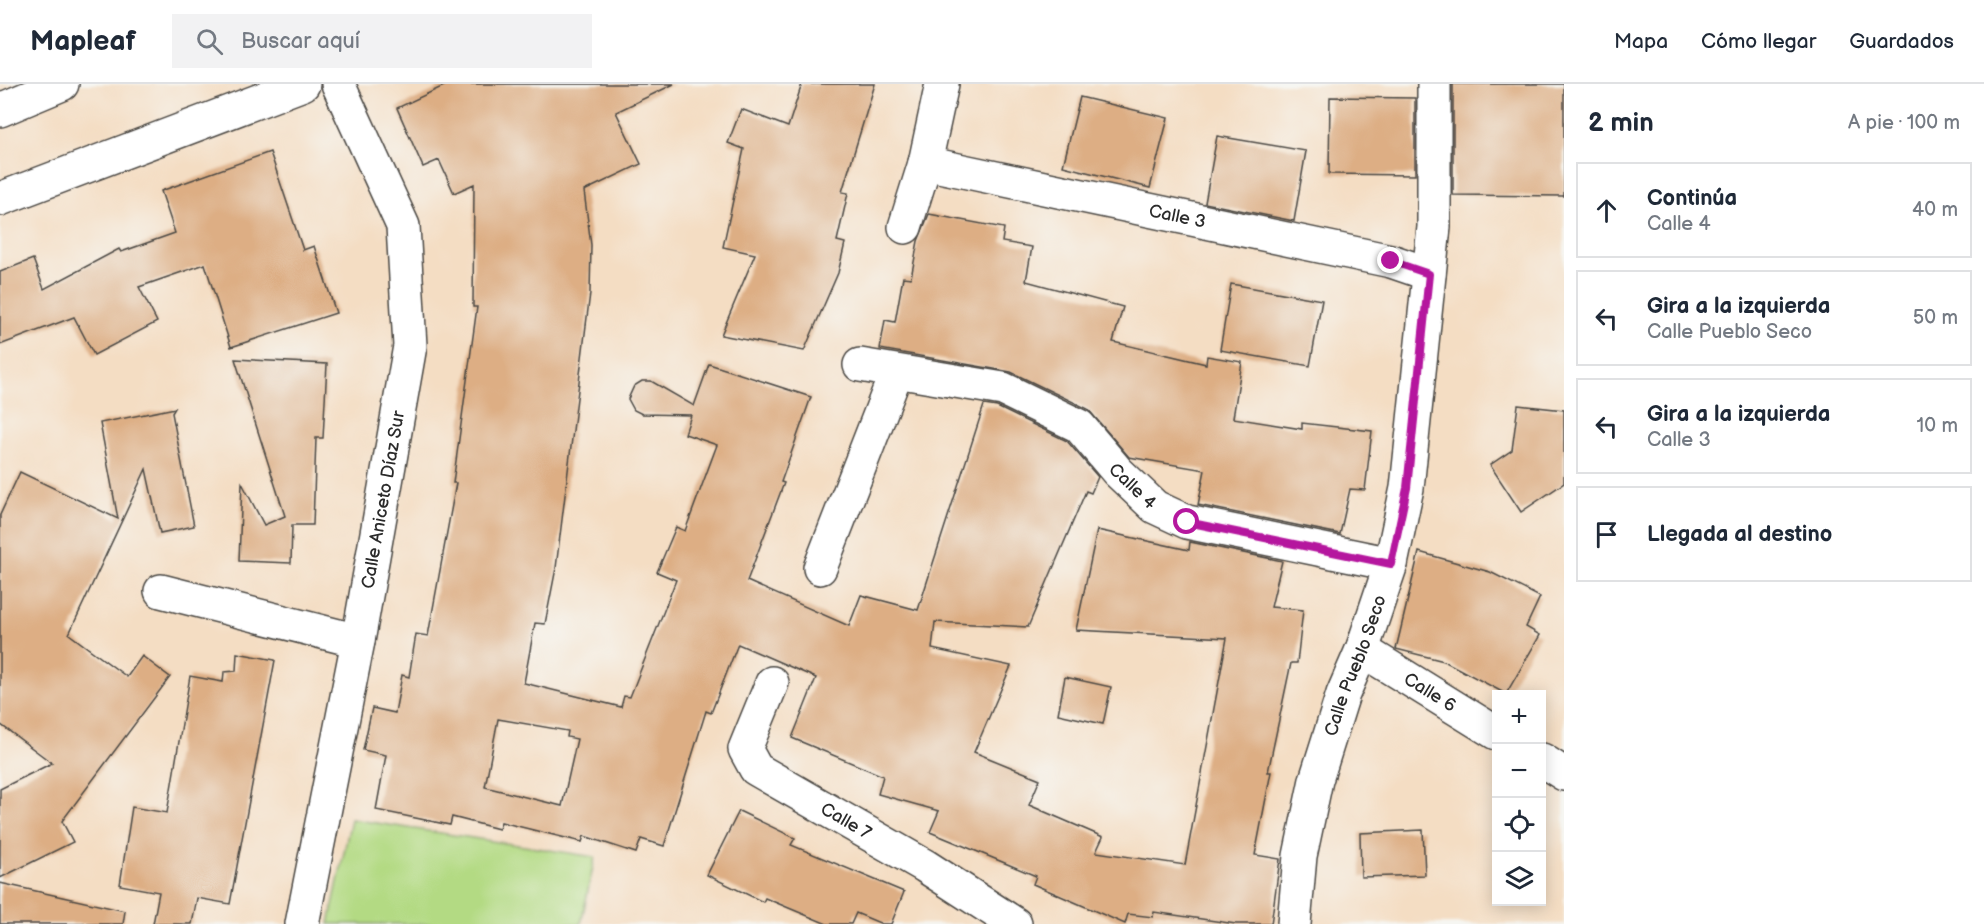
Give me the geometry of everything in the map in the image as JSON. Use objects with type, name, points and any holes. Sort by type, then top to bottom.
[{"type":"street","points":[[0,110],[62,84]]},
{"type":"street","points":[[0,200],[303,84]]},
{"type":"street","name":"Calle Aniceto Díaz Sur","points":[[302,924],[358,641],[410,346],[404,226],[338,84]]},
{"type":"street","points":[[905,227],[925,163],[942,84]]},
{"type":"street","name":"Calle Pueblo Seco","points":[[1294,924],[1300,856],[1316,780],[1342,694],[1362,650],[1391,564],[1407,488],[1434,227],[1434,84]]},
{"type":"street","name":"Calle 3","points":[[925,163],[1380,259],[1429,274]]},
{"type":"street","name":"Calle 4","points":[[860,365],[896,373],[1003,389],[1079,426],[1117,471],[1155,507],[1187,522],[1391,564]]},
{"type":"street","points":[[820,568],[896,373]]},
{"type":"street","points":[[161,591],[358,641]]},
{"type":"street","name":"Calle 6","points":[[1362,650],[1492,730]]},
{"type":"street","name":"Calle 7","points":[[772,683],[745,749],[756,769],[925,866],[1015,924]]},
{"type":"street","points":[[1546,763],[1564,774]]},
{"type":"green space","points":[[351,819],[595,857],[581,924],[329,924]]},
{"type":"building","points":[[448,84],[674,84],[616,112],[641,164],[584,191],[591,245],[590,293],[556,568],[545,624],[535,623],[524,683],[621,707],[624,696],[630,697],[676,580],[657,572],[676,527],[685,531],[717,445],[685,434],[691,415],[642,414],[634,410],[628,399],[634,386],[642,381],[651,381],[694,406],[709,364],[811,397],[781,482],[784,483],[747,581],[849,626],[861,595],[918,610],[984,405],[997,407],[1067,441],[1098,477],[1091,493],[1086,491],[1028,627],[935,622],[932,649],[1011,666],[974,752],[1040,779],[1029,805],[1103,837],[1096,852],[1185,865],[1227,638],[1076,630],[1097,530],[1189,550],[1190,542],[1282,561],[1271,607],[1303,610],[1297,663],[1291,663],[1268,772],[1271,772],[1255,855],[1280,859],[1271,924],[1236,924],[1154,912],[1153,917],[1128,914],[1125,924],[1033,884],[1036,876],[930,832],[939,811],[878,794],[883,776],[792,738],[816,678],[738,644],[711,713],[706,711],[664,846],[641,839],[636,853],[584,836],[582,842],[501,822],[499,829],[452,817],[450,825],[376,810],[386,755],[363,750],[372,708],[395,713],[402,675],[409,677],[416,634],[428,636],[456,483],[453,483],[477,307],[473,307],[474,184],[454,193],[439,160],[423,167],[397,108]],"holes":[[[498,719],[568,731],[567,737],[577,739],[562,806],[485,787]]]},
{"type":"building","points":[[802,84],[875,84],[842,192],[848,193],[837,241],[845,243],[838,273],[804,351],[721,335],[755,254],[723,247],[744,149],[728,143],[741,109],[788,127]]},
{"type":"building","points":[[1453,84],[1564,84],[1564,196],[1453,195]]},
{"type":"building","points":[[1080,97],[1168,118],[1150,188],[1063,166]]},
{"type":"building","points":[[1330,97],[1415,98],[1415,175],[1329,174]]},
{"type":"building","points":[[1217,136],[1306,151],[1294,221],[1205,203]]},
{"type":"building","points":[[270,152],[303,250],[314,246],[336,313],[231,347],[205,264],[139,287],[157,322],[94,355],[74,317],[0,345],[0,272],[33,259],[44,289],[119,249],[121,252],[175,233],[161,191]]},
{"type":"building","points":[[929,214],[1004,228],[1002,242],[1032,247],[1026,281],[1123,307],[1113,342],[1206,364],[1207,356],[1242,362],[1233,418],[1302,429],[1302,423],[1372,431],[1365,490],[1350,489],[1340,534],[1198,505],[1205,470],[1129,457],[1088,409],[1011,372],[880,349],[885,320],[895,322],[903,277],[911,278],[918,241]]},
{"type":"building","points":[[1231,284],[1322,300],[1310,366],[1220,350]]},
{"type":"building","points":[[235,359],[327,364],[323,438],[316,438],[313,525],[292,525],[291,563],[239,561],[242,483],[264,525],[285,516]]},
{"type":"building","points":[[1518,405],[1564,410],[1564,483],[1521,512],[1490,465],[1512,450]]},
{"type":"building","points":[[175,408],[172,413],[194,526],[160,533],[146,469],[69,634],[127,677],[142,656],[170,677],[62,821],[73,842],[0,878],[0,789],[52,763],[0,724],[0,515],[20,472],[118,519],[100,423]]},
{"type":"building","points":[[1419,552],[1490,572],[1540,597],[1526,627],[1540,635],[1508,690],[1498,690],[1444,661],[1396,649]]},
{"type":"building","points":[[237,653],[275,660],[230,904],[197,898],[192,924],[153,924],[159,892],[120,885],[132,807],[167,813],[190,676],[223,682],[224,672],[236,671]]},
{"type":"building","points":[[1065,677],[1111,687],[1103,724],[1058,714]]},
{"type":"building","points":[[739,811],[795,838],[791,845],[904,892],[891,924],[882,924],[856,913],[851,924],[827,924],[765,898],[763,902],[707,875]]},
{"type":"building","points":[[1423,830],[1425,875],[1361,877],[1360,833]]},
{"type":"building","points":[[0,883],[125,911],[123,924],[0,924]]},
{"type":"route","points":[[1187,522],[1391,564],[1407,488],[1429,274],[1391,261]]}]
